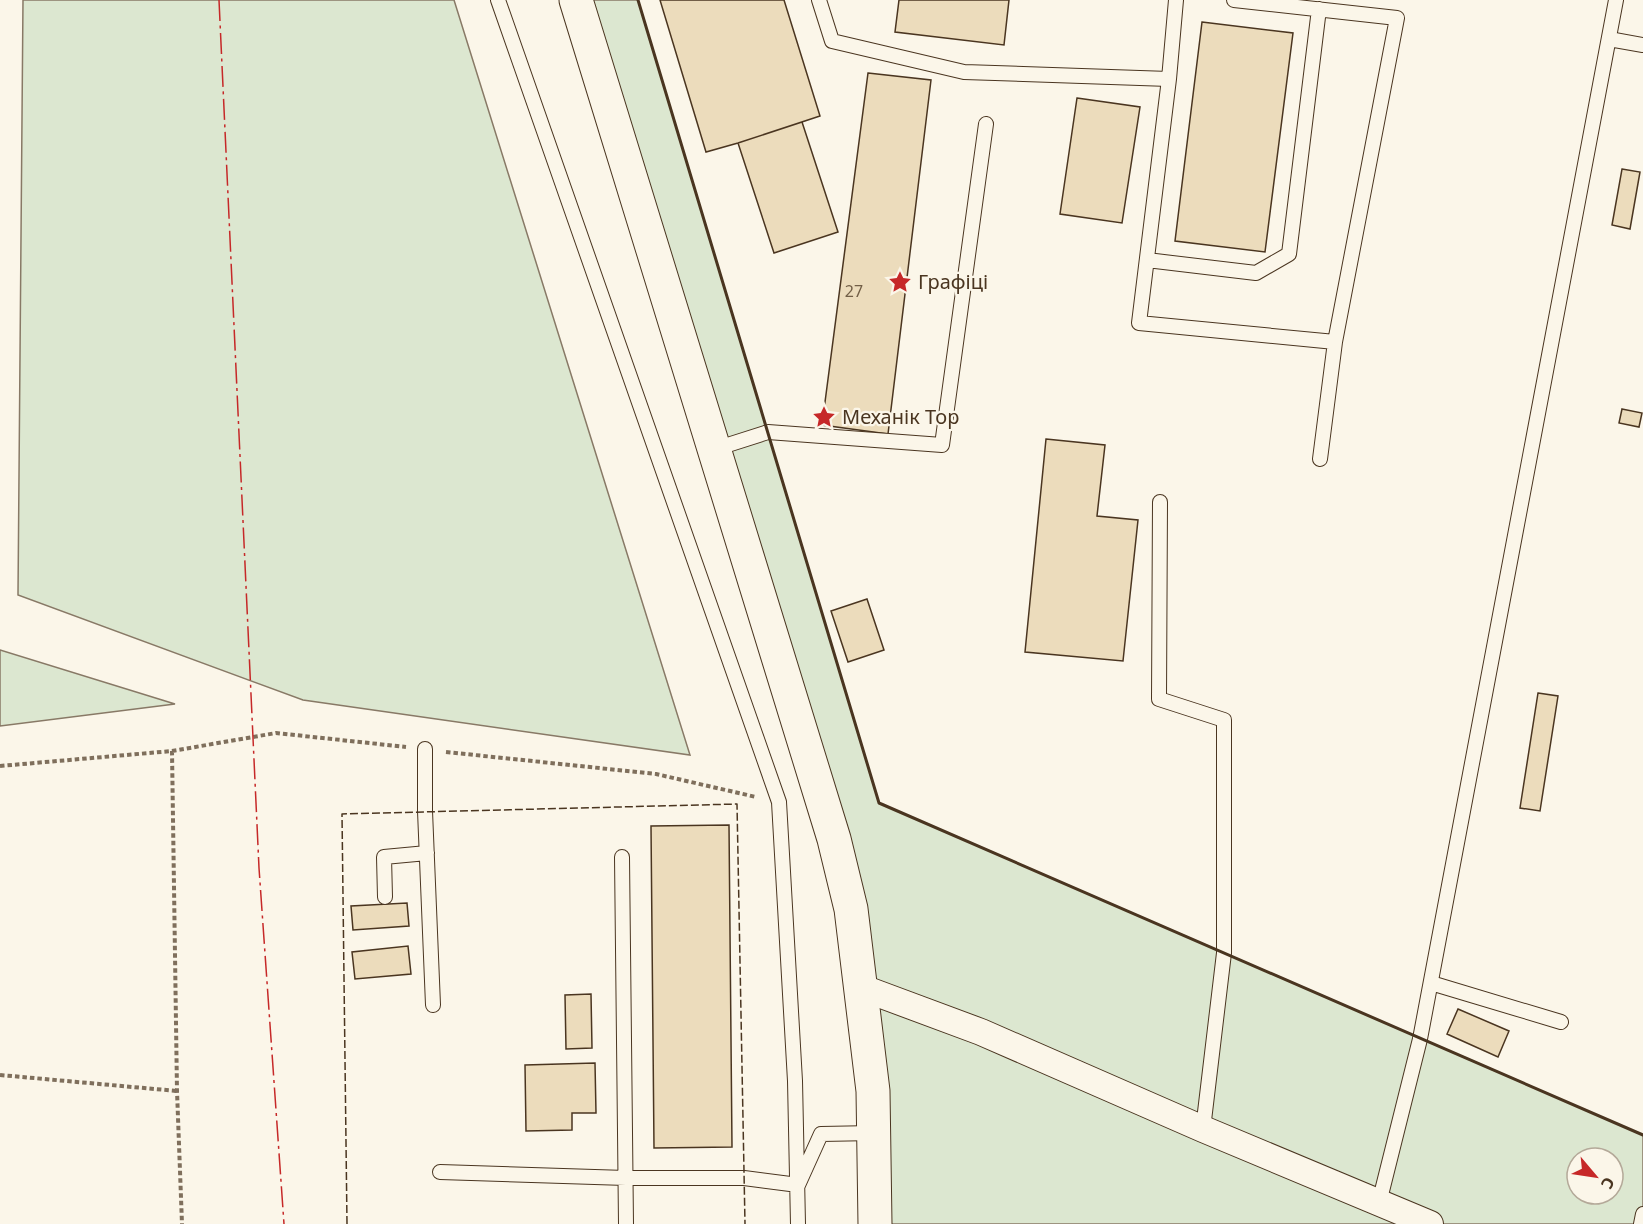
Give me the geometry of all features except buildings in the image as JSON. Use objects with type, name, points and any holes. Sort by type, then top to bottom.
[{"type":"main road","points":[[576,0],[834,839],[851,909],[873,1091],[875,1224]]},
{"type":"street","points":[[860,987],[981,1032],[1203,1129],[1430,1224]]},
{"type":"lane","points":[[498,0],[779,802],[795,1081],[798,1224]]},
{"type":"lane","points":[[819,0],[832,41],[964,72],[1168,79]]},
{"type":"lane","points":[[1176,0],[1139,323],[1335,342]]},
{"type":"lane","points":[[1234,0],[1398,18],[1335,342],[1320,459]]},
{"type":"lane","points":[[1379,1203],[1420,1039],[1616,0]]},
{"type":"lane","points":[[1147,260],[1256,273],[1289,254],[1320,9]]},
{"type":"lane","points":[[1609,39],[1643,45]]},
{"type":"lane","points":[[714,449],[768,432],[942,445],[986,124]]},
{"type":"lane","points":[[1160,502],[1159,699],[1224,720],[1224,953],[1203,1129]]},
{"type":"lane","points":[[425,749],[433,1005]]},
{"type":"lane","points":[[385,897],[384,857],[427,853]]},
{"type":"lane","points":[[622,857],[626,1224]]},
{"type":"lane","points":[[1431,983],[1561,1022]]},
{"type":"lane","points":[[798,1185],[821,1134],[874,1133]]},
{"type":"lane","points":[[440,1172],[626,1178],[744,1178],[798,1185]]},
{"type":"lane","points":[[1641,1224],[1643,1214]]},
{"type":"path","points":[[0,766],[172,751],[276,733],[656,774],[779,802]]},
{"type":"path","points":[[172,751],[177,1091],[182,1224]]},
{"type":"path","points":[[0,1075],[177,1091]]},
{"type":"green space","points":[[23,0],[454,0],[690,755],[303,700],[18,595]]},
{"type":"green space","points":[[576,0],[638,0],[879,803],[1643,1135],[1643,1224],[875,1224],[851,909]]},
{"type":"green space","points":[[0,650],[175,704],[0,726]]},
{"type":"fence","points":[[347,1224],[342,814],[737,804],[745,1224]]},
{"type":"wall","points":[[638,0],[879,803],[1643,1135]]},
{"type":"power","points":[[219,0],[259,868],[284,1224]]},
{"type":"place","name":"Графіці","points":[[900,282]]},
{"type":"place","name":"Механік Тор","points":[[824,417]]}]
